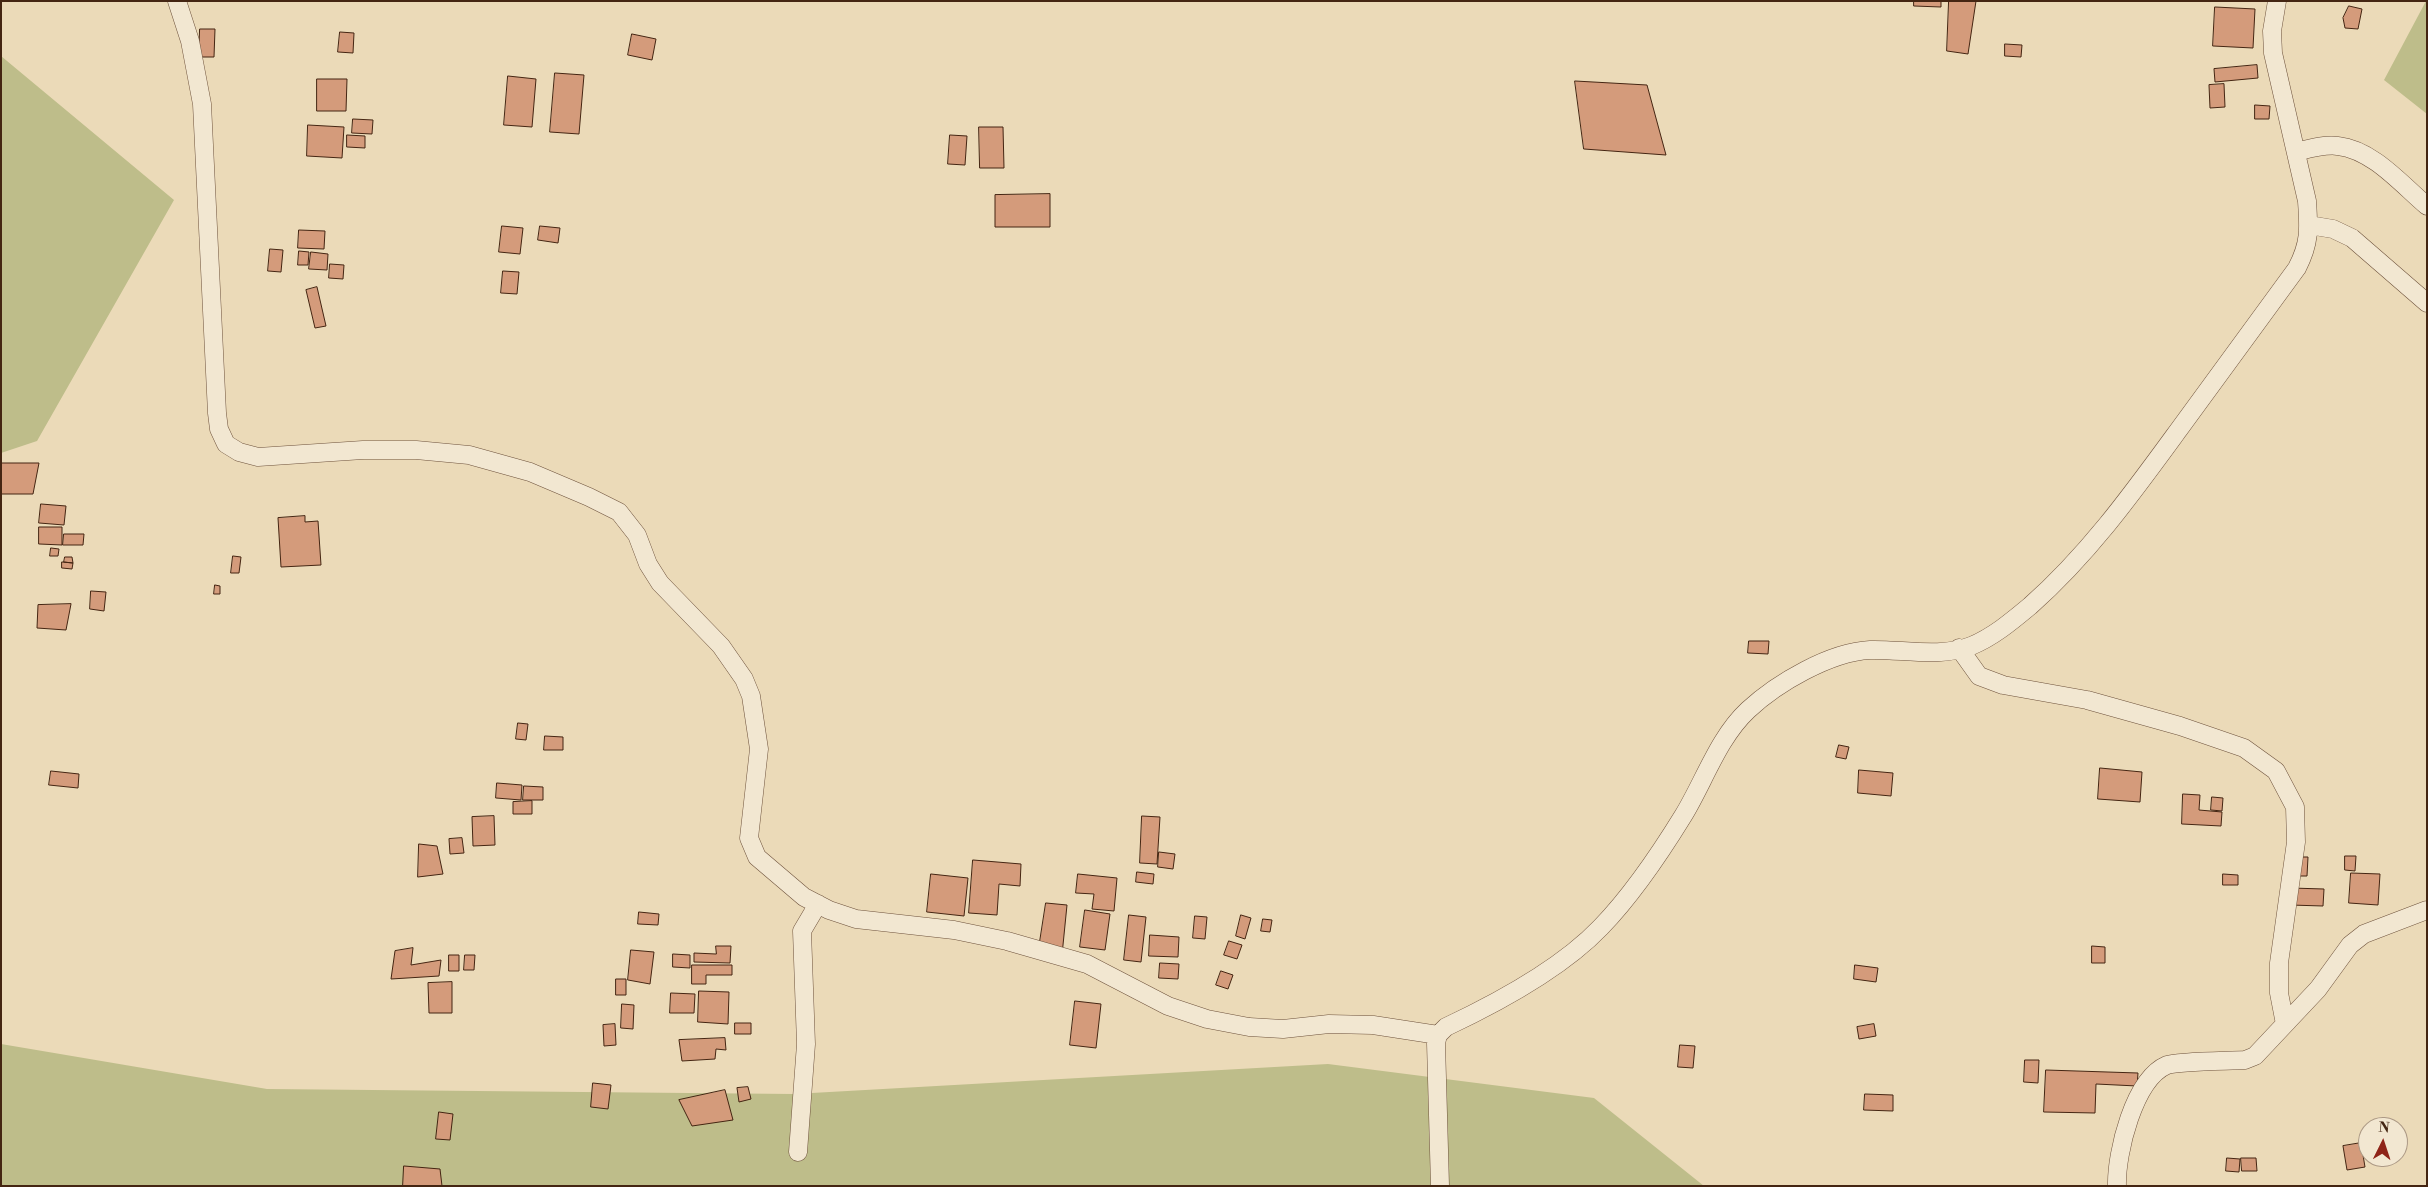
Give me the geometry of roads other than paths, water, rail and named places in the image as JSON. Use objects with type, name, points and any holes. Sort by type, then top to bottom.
[{"type":"street","points":[[177,1],[190,41],[202,104],[219,429],[226,444],[239,452],[258,457],[362,450],[416,450],[469,455],[530,472],[589,496],[619,512],[637,535],[648,564],[660,583],[722,646],[744,679],[751,696],[756,717],[759,749],[749,838],[757,857],[804,897],[818,904],[856,919],[954,930],[1034,948],[1087,964],[1168,1006],[1206,1018],[1249,1027],[1284,1028],[1329,1024],[1373,1025],[1438,1035]]},
{"type":"street","points":[[1440,1186],[1436,1043],[1438,1035],[1446,1027],[1523,986],[1600,928],[1662,850],[1694,798],[1725,740],[1746,711],[1776,687],[1840,655],[1869,650],[1901,652],[1969,647],[1996,632],[2020,615],[2075,563],[2126,502],[2297,268],[2305,252],[2309,226],[2301,151],[2273,53],[2272,31],[2277,1]]},
{"type":"street","points":[[2301,151],[2336,146],[2360,152],[2379,164],[2427,206]]},
{"type":"street","points":[[2309,226],[2333,229],[2352,238],[2427,303]]},
{"type":"street","points":[[1959,648],[1979,676],[2003,685],[2087,700],[2180,726],[2244,748],[2276,771],[2294,806],[2296,842],[2279,963],[2280,993],[2285,1024]]},
{"type":"street","points":[[798,1152],[806,1044],[802,930],[818,904]]},
{"type":"street","points":[[2117,1186],[2120,1148],[2128,1122],[2147,1084],[2158,1070],[2170,1064],[2245,1060],[2255,1056],[2318,989],[2350,945],[2364,934],[2427,910]]}]
